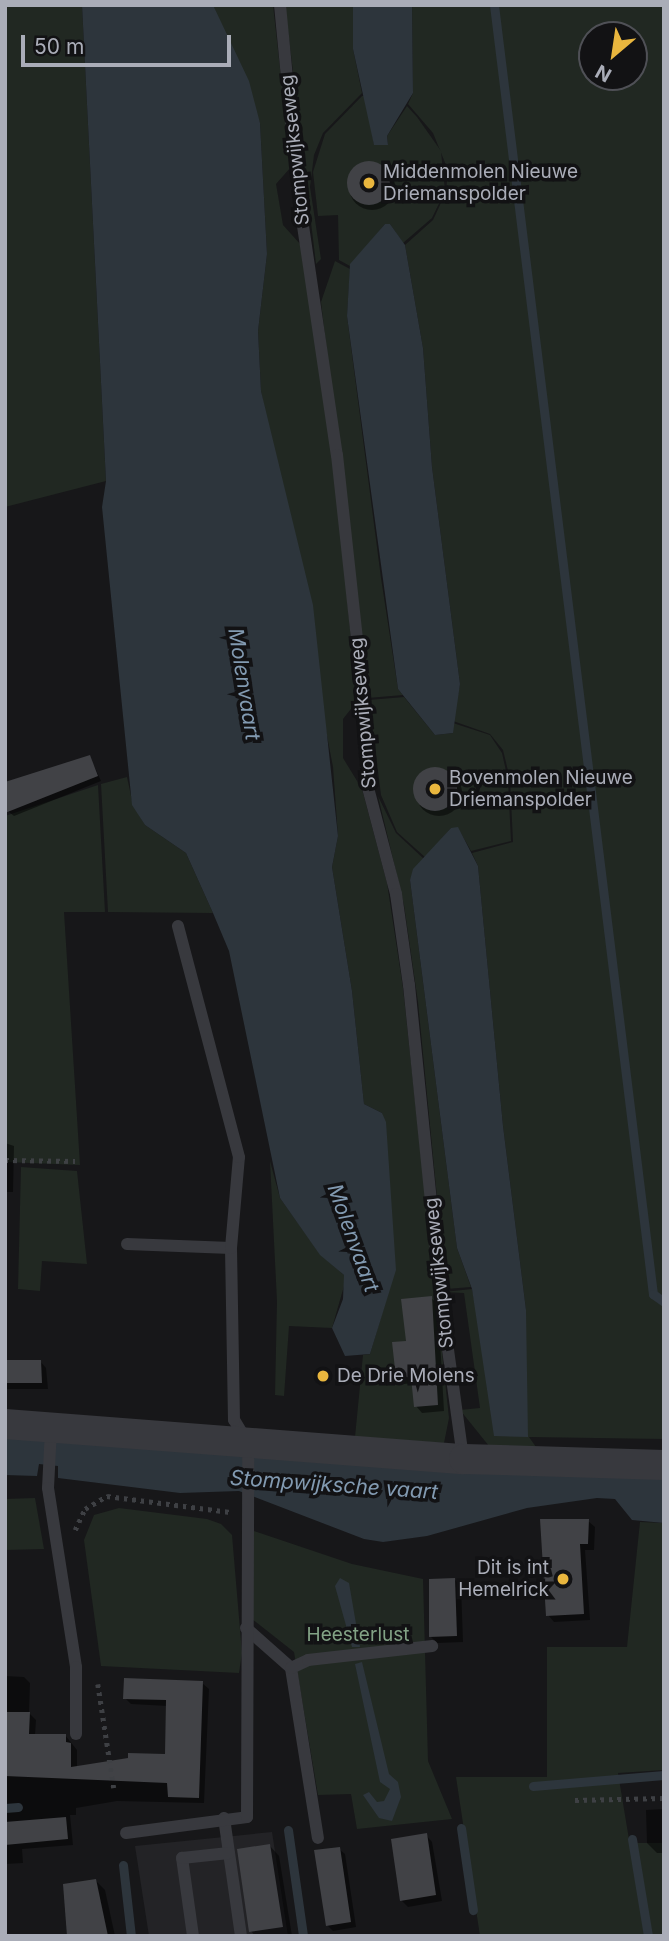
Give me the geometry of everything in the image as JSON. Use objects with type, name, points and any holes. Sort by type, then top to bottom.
[{"type":"street","points":[[5,1424],[51,1431],[248,1449],[464,1460],[664,1465]]},
{"type":"lane","name":"Stompwijkseweg","points":[[280,5],[298,192],[337,455],[363,694],[367,784],[396,894],[409,985],[440,1292],[464,1460]]},
{"type":"lane","points":[[126,1833],[247,1817],[245,1499],[248,1449],[234,1420],[231,1248],[239,1157],[178,926]]},
{"type":"lane","points":[[127,1244],[231,1248]]},
{"type":"lane","points":[[51,1431],[48,1488],[76,1667],[76,1734]]},
{"type":"lane","points":[[246,1628],[291,1668],[318,1838]]},
{"type":"lane","points":[[291,1668],[308,1660],[432,1646]]},
{"type":"lane","points":[[224,1818],[240,1936]]},
{"type":"lane","points":[[193,1936],[182,1858],[229,1853]]},
{"type":"path","points":[[5,1160],[75,1161]]},
{"type":"path","points":[[74,1532],[85,1509],[107,1496],[245,1513]]},
{"type":"path","points":[[97,1680],[114,1788]]},
{"type":"path","points":[[575,1800],[664,1798]]},
{"type":"shaded area","points":[[272,1832],[288,1936],[149,1936],[135,1846]]},
{"type":"green space","points":[[5,5],[82,5],[106,481],[5,507]]},
{"type":"green space","points":[[213,5],[273,5],[291,167],[276,184],[283,225],[301,245],[334,465],[356,690],[354,705],[343,719],[343,758],[362,789],[387,883],[403,988],[449,1418],[444,1443],[355,1437],[363,1355],[370,1354],[395,1270],[382,1113],[364,1104],[352,991],[332,867],[338,836],[333,767],[261,391],[258,331],[267,254],[260,123]]},
{"type":"green space","points":[[285,5],[353,5],[353,49],[362,93],[323,133],[314,155],[310,187],[321,259],[316,264]]},
{"type":"green space","points":[[412,5],[664,5],[664,1439],[529,1437],[536,1447],[489,1446],[460,1410],[480,1408],[464,1293],[444,1292],[472,1289],[480,1329],[526,1310],[503,1126],[478,866],[472,853],[513,842],[510,779],[503,750],[490,734],[453,721],[460,684],[432,467],[423,348],[405,245],[433,220],[446,192],[448,170],[433,133],[408,104],[413,93]]},
{"type":"green space","points":[[362,96],[366,96],[374,144],[388,144],[387,136],[407,106],[417,117],[441,151],[445,191],[432,218],[403,243],[390,224],[385,224],[350,266],[339,260],[338,215],[318,216],[313,172],[325,134]]},
{"type":"green space","points":[[335,261],[350,269],[347,316],[381,578],[398,689],[403,695],[368,698],[321,302]]},
{"type":"green space","points":[[404,697],[435,735],[453,733],[453,723],[490,735],[502,753],[508,780],[511,841],[471,851],[458,828],[451,828],[426,858],[397,832],[381,795],[369,700]]},
{"type":"green space","points":[[127,777],[133,805],[145,825],[186,853],[213,913],[108,912],[101,784]]},
{"type":"green space","points":[[98,785],[105,912],[64,912],[80,1165],[5,1162],[5,816]]},
{"type":"green space","points":[[378,796],[396,833],[424,859],[410,880],[457,1248],[471,1287],[446,1289],[418,1002],[404,905]]},
{"type":"green space","points":[[270,1161],[280,1198],[320,1254],[344,1275],[344,1286],[332,1328],[289,1326],[284,1396],[275,1395],[277,1301]]},
{"type":"green space","points":[[21,1167],[77,1171],[87,1264],[42,1261],[40,1291],[18,1289]]},
{"type":"green space","points":[[35,1498],[44,1549],[5,1550],[5,1499]]},
{"type":"green space","points":[[119,1508],[207,1519],[221,1524],[232,1535],[242,1653],[239,1673],[101,1666],[84,1540],[94,1515]]},
{"type":"green space","points":[[640,1522],[664,1523],[664,1770],[618,1773],[645,1936],[480,1936],[456,1777],[547,1777],[547,1647],[627,1647]]},
{"type":"green space","name":"Heesterlust","points":[[251,1530],[352,1564],[423,1579],[428,1761],[452,1819],[357,1829],[351,1794],[318,1795],[294,1652],[252,1619]]},
{"type":"green space","points":[[636,1843],[664,1843],[664,1936],[651,1936]]},
{"type":"water","name":"Molenvaart","points":[[82,5],[213,5],[249,81],[260,123],[267,254],[258,331],[261,391],[313,605],[338,836],[332,867],[352,991],[364,1104],[382,1113],[386,1122],[396,1270],[370,1354],[345,1356],[332,1328],[343,1299],[344,1275],[320,1255],[280,1198],[229,951],[213,913],[186,853],[145,825],[132,805],[102,507],[106,481]]},
{"type":"water","points":[[353,5],[412,5],[413,93],[387,136],[388,145],[374,145],[353,49]]},
{"type":"water","points":[[385,224],[390,224],[405,245],[423,348],[432,467],[460,684],[453,733],[435,735],[398,689],[347,316],[350,264]]},
{"type":"water","points":[[458,827],[478,866],[503,1126],[526,1310],[528,1437],[494,1436],[472,1289],[457,1248],[410,880],[413,869],[451,828]]},
{"type":"water","name":"Stompwijksche vaart","points":[[5,1436],[664,1478],[664,1523],[632,1520],[615,1499],[597,1498],[527,1508],[427,1536],[383,1542],[364,1539],[239,1491],[180,1493],[58,1478],[58,1466],[39,1464],[37,1476],[5,1475]]},
{"type":"water","points":[[340,1578],[349,1583],[360,1647],[352,1647],[335,1586]]},
{"type":"water","points":[[362,1662],[389,1774],[398,1782],[401,1797],[392,1821],[379,1818],[363,1795],[369,1792],[377,1802],[384,1801],[390,1789],[380,1782],[355,1664]]},
{"type":"building","name":"Middenmolen Nieuwe Driemanspolder","points":[[369,161],[384,168],[391,183],[384,198],[369,205],[354,198],[347,183],[354,168]]},
{"type":"building","points":[[90,755],[98,776],[5,813],[5,782]]},
{"type":"building","name":"Bovenmolen Nieuwe Driemanspolder","points":[[435,767],[450,774],[457,789],[450,804],[435,811],[420,804],[413,789],[420,774]]},
{"type":"building","points":[[432,1296],[438,1405],[414,1407],[411,1377],[396,1378],[392,1342],[406,1341],[401,1299]]},
{"type":"building","points":[[5,1360],[41,1360],[42,1383],[5,1383]]},
{"type":"building","name":"Dit is int Hemelrick","points":[[540,1519],[589,1519],[588,1544],[580,1544],[584,1614],[546,1616]]},
{"type":"building","points":[[455,1578],[457,1636],[429,1637],[429,1579]]},
{"type":"building","points":[[124,1678],[203,1681],[199,1798],[168,1797],[167,1783],[5,1776],[5,1712],[30,1712],[29,1734],[66,1734],[66,1742],[71,1743],[71,1767],[128,1758],[128,1753],[165,1754],[166,1700],[123,1699]]},
{"type":"building","points":[[66,1817],[68,1839],[5,1845],[5,1822]]},
{"type":"building","points":[[427,1833],[436,1895],[400,1901],[391,1839]]},
{"type":"building","points":[[270,1844],[283,1927],[249,1932],[237,1849]]},
{"type":"building","points":[[340,1847],[351,1922],[326,1926],[314,1850]]},
{"type":"building","points":[[96,1879],[108,1936],[67,1936],[63,1884]]},
{"type":"waterway","points":[[494,5],[653,1294],[664,1302]]},
{"type":"waterway","points":[[533,1786],[664,1775]]},
{"type":"waterway","points":[[5,1808],[18,1807]]},
{"type":"waterway","points":[[461,1828],[473,1910]]},
{"type":"waterway","points":[[288,1830],[303,1936]]},
{"type":"waterway","points":[[632,1839],[648,1936]]},
{"type":"waterway","points":[[123,1865],[131,1936]]},
{"type":"place","name":"Middenmolen Nieuwe Driemanspolder","points":[[369,183]]},
{"type":"place","name":"Bovenmolen Nieuwe Driemanspolder","points":[[435,789]]},
{"type":"place","name":"De Drie Molens","points":[[323,1376]]},
{"type":"place","name":"Dit is int Hemelrick","points":[[563,1579]]}]
